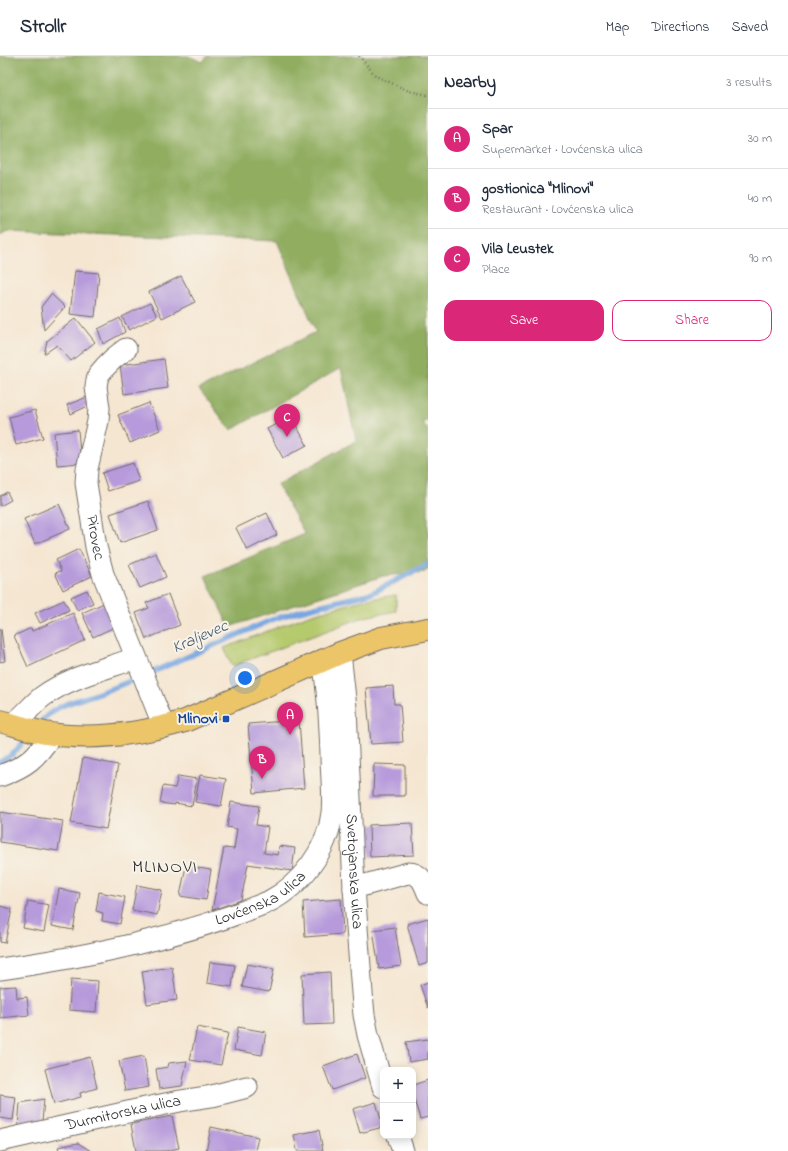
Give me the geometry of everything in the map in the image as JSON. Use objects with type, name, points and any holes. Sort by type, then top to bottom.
[{"type":"main road","points":[[26,728],[99,736],[139,732],[164,727],[185,721],[331,656],[381,638],[428,629]]},
{"type":"street","name":"Pirovec","points":[[126,349],[105,367],[99,374],[97,380],[96,387],[99,408],[98,421],[87,469],[86,483],[99,562],[107,587],[164,727]]},
{"type":"street","name":"Svetojanska ulica","points":[[331,656],[346,708],[354,888],[364,1015],[380,1077]]},
{"type":"street","name":"Lovćenska ulica","points":[[0,969],[80,956],[184,932],[268,902],[281,896],[290,888],[309,867],[319,851],[326,837],[332,813],[328,692],[331,656]]},
{"type":"street","points":[[0,776],[28,763],[40,752],[26,728],[43,697],[81,677],[141,668]]},
{"type":"street","points":[[354,888],[408,873],[414,873],[419,876],[428,893]]},
{"type":"street","name":"Durmitorska ulica","points":[[0,1141],[154,1106],[212,1096],[247,1087]]},
{"type":"street","points":[[399,1139],[403,1151]]},
{"type":"path","points":[[359,56],[376,76],[409,92],[428,96]]},
{"type":"green space","points":[[0,56],[188,56],[203,62],[207,56],[428,56],[428,421],[422,422],[428,430],[428,569],[425,572],[383,576],[229,627],[205,576],[305,534],[277,484],[356,441],[341,368],[231,430],[199,389],[316,332],[277,241],[7,231],[0,235]]},
{"type":"green space","points":[[396,595],[396,611],[364,617],[232,666],[224,648],[309,615],[363,600]]},
{"type":"building","points":[[75,271],[99,273],[95,317],[70,314]]},
{"type":"building","points":[[181,276],[195,302],[162,318],[149,292]]},
{"type":"building","points":[[51,294],[65,307],[44,330],[41,307]]},
{"type":"building","points":[[150,303],[157,316],[129,330],[122,317]]},
{"type":"building","points":[[76,318],[95,342],[71,361],[57,345],[44,354],[47,341]]},
{"type":"building","points":[[120,318],[125,332],[103,344],[98,329]]},
{"type":"building","points":[[164,359],[168,388],[124,394],[120,365]]},
{"type":"building","points":[[87,397],[90,405],[71,414],[67,405]]},
{"type":"building","points":[[149,403],[160,430],[130,443],[118,415]]},
{"type":"building","points":[[35,410],[43,438],[16,445],[9,417]]},
{"type":"building","points":[[291,416],[307,445],[283,458],[267,429]]},
{"type":"building","points":[[78,430],[81,463],[57,465],[54,433]]},
{"type":"building","points":[[133,463],[139,481],[108,491],[102,473]]},
{"type":"building","points":[[7,492],[11,500],[0,506],[0,496]]},
{"type":"building","points":[[148,501],[158,530],[120,543],[110,514]]},
{"type":"building","points":[[59,504],[70,529],[35,544],[24,519]]},
{"type":"building","points":[[267,513],[277,535],[247,550],[236,528]]},
{"type":"building","points":[[79,549],[92,576],[63,590],[55,573],[61,571],[56,560]]},
{"type":"building","points":[[156,553],[166,577],[140,588],[129,565]]},
{"type":"building","points":[[87,590],[93,603],[77,610],[71,597]]},
{"type":"building","points":[[168,594],[180,625],[146,639],[136,613],[149,608],[146,603]]},
{"type":"building","points":[[64,600],[69,610],[40,623],[35,613]]},
{"type":"building","points":[[106,602],[117,626],[93,637],[82,613]]},
{"type":"building","points":[[73,613],[85,640],[28,667],[14,636],[31,628],[32,631]]},
{"type":"building","points":[[0,629],[5,661],[0,662]]},
{"type":"building","points":[[393,686],[394,704],[400,704],[403,742],[371,744],[366,688]]},
{"type":"building","points":[[299,720],[304,788],[254,793],[248,724]]},
{"type":"building","points":[[83,758],[118,765],[106,829],[71,823]]},
{"type":"building","points":[[374,764],[405,765],[405,796],[373,796]]},
{"type":"building","points":[[200,775],[226,779],[221,806],[195,802]]},
{"type":"building","points":[[178,776],[197,779],[192,806],[175,803],[175,805],[160,803],[163,786],[175,788]]},
{"type":"building","points":[[231,802],[259,806],[256,825],[268,827],[264,853],[278,855],[279,846],[295,848],[292,871],[248,864],[241,900],[212,910],[224,848],[234,849],[237,829],[227,827]]},
{"type":"building","points":[[0,812],[63,821],[58,851],[0,842]]},
{"type":"building","points":[[412,823],[414,855],[370,857],[369,825]]},
{"type":"building","points":[[186,866],[211,870],[206,900],[180,896]]},
{"type":"building","points":[[137,885],[162,890],[157,915],[132,910]]},
{"type":"building","points":[[59,889],[80,893],[73,930],[52,926]]},
{"type":"building","points":[[99,892],[125,897],[120,924],[102,921],[103,913],[96,911]]},
{"type":"building","points":[[341,899],[343,934],[305,937],[303,902]]},
{"type":"building","points":[[28,901],[49,905],[44,932],[23,928]]},
{"type":"building","points":[[0,906],[12,909],[5,943],[0,942]]},
{"type":"building","points":[[428,918],[428,963],[419,966],[407,924]]},
{"type":"building","points":[[395,927],[401,966],[379,969],[373,930]]},
{"type":"building","points":[[210,962],[235,965],[232,987],[207,983]]},
{"type":"building","points":[[247,964],[274,969],[269,992],[242,987]]},
{"type":"building","points":[[172,967],[177,1000],[147,1004],[142,971]]},
{"type":"building","points":[[330,972],[332,1024],[304,1025],[302,974]]},
{"type":"building","points":[[71,979],[98,981],[96,1012],[69,1010]]},
{"type":"building","points":[[428,982],[428,1008],[420,985]]},
{"type":"building","points":[[16,986],[17,998],[27,997],[29,1015],[0,1018],[0,987]]},
{"type":"building","points":[[197,1027],[228,1033],[221,1065],[190,1060]]},
{"type":"building","points":[[238,1027],[266,1032],[262,1055],[234,1050]]},
{"type":"building","points":[[428,1039],[428,1059],[409,1062],[406,1042]]},
{"type":"building","points":[[357,1054],[365,1078],[332,1090],[323,1066]]},
{"type":"building","points":[[144,1056],[149,1087],[125,1091],[119,1061]]},
{"type":"building","points":[[90,1057],[97,1088],[80,1093],[81,1097],[54,1104],[45,1069]]},
{"type":"building","points":[[187,1061],[182,1086],[159,1089],[156,1069],[168,1067],[169,1063]]},
{"type":"building","points":[[428,1080],[428,1117],[420,1119],[416,1106],[416,1084]]},
{"type":"building","points":[[0,1095],[16,1097],[13,1120],[0,1118]]},
{"type":"building","points":[[44,1099],[42,1122],[18,1127],[20,1103]]},
{"type":"building","points":[[376,1102],[380,1116],[380,1128],[360,1133],[353,1109]]},
{"type":"building","points":[[172,1116],[179,1148],[166,1151],[136,1151],[131,1124]]},
{"type":"building","points":[[211,1127],[258,1137],[255,1151],[206,1151]]},
{"type":"building","points":[[319,1130],[323,1151],[297,1151],[294,1135]]},
{"type":"building","points":[[78,1143],[91,1151],[59,1151],[58,1147]]},
{"type":"waterway","name":"Kraljevec","points":[[148,674],[274,619],[299,611],[372,593],[428,564]]},
{"type":"waterway","name":"Kraljevec","points":[[37,726],[50,713],[64,705],[140,677]]},
{"type":"waterway","name":"Kraljevec","points":[[0,762],[13,754],[30,734]]},
{"type":"place","name":"Vila Leustek","points":[[287,437]]},
{"type":"place","name":"Mlinovi","points":[[226,719]]},
{"type":"place","name":"Spar","points":[[290,735]]},
{"type":"place","name":"gostionica \"Mlinovi\"","points":[[262,779]]},
{"type":"district","name":"MLINOVI","points":[[165,868]]}]
